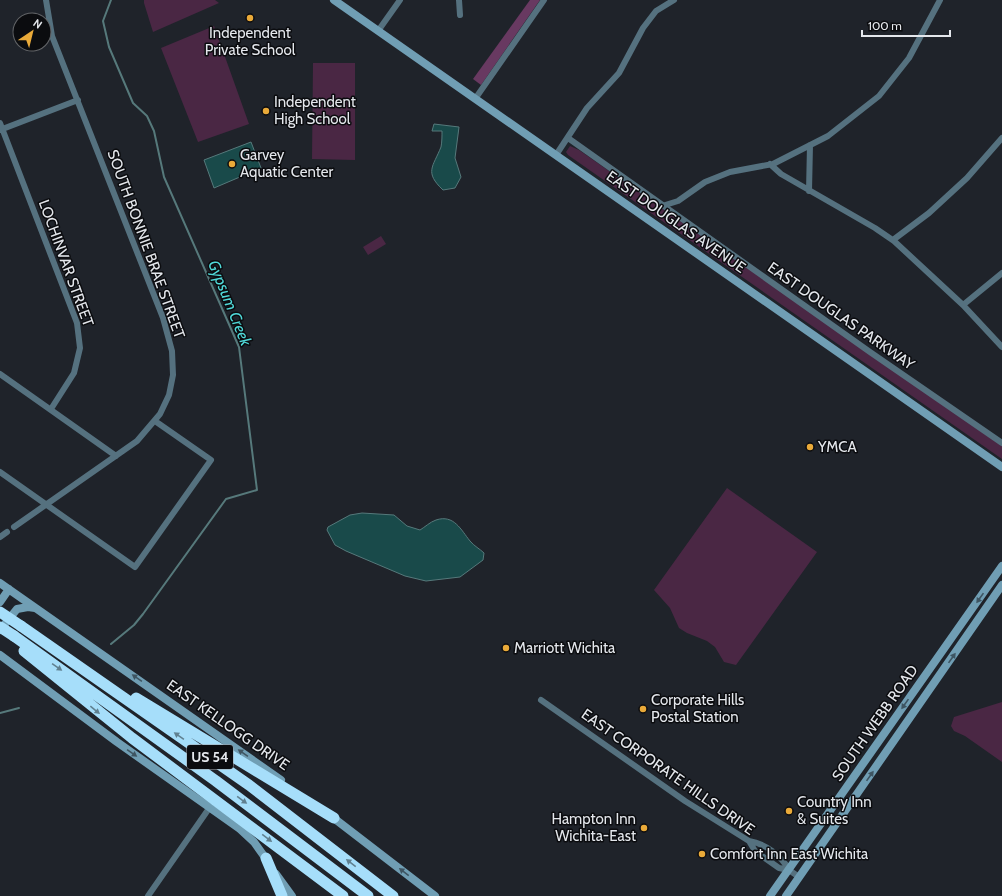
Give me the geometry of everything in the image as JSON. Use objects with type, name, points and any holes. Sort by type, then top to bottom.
[{"type":"highway","name":"US 54","points":[[0,612],[249,785],[392,896]]},
{"type":"highway","name":"US 54","points":[[0,626],[12,639],[234,794],[368,896]]},
{"type":"highway","points":[[0,631],[12,639],[132,738],[344,896]]},
{"type":"highway","points":[[36,637],[334,818]]},
{"type":"highway","points":[[266,858],[282,896]]},
{"type":"main road","name":"EAST DOUGLAS AVENUE","points":[[334,0],[1002,466]]},
{"type":"main road","name":"SOUTH WEBB ROAD","points":[[770,896],[1002,566]]},
{"type":"main road","name":"EAST KELLOGG DRIVE","points":[[0,583],[334,818],[435,896]]},
{"type":"main road","name":"SOUTH WEBB ROAD","points":[[786,896],[1002,586]]},
{"type":"main road","points":[[0,602],[9,589]]},
{"type":"main road","points":[[0,631],[17,609],[28,607],[36,608]]},
{"type":"main road","points":[[1,654],[117,742],[240,829],[266,858],[292,896]]},
{"type":"main road","points":[[927,673],[937,680]]},
{"type":"street","name":"SOUTH BONNIE BRAE STREET","points":[[14,527],[48,505],[137,441],[155,421],[169,394],[173,374],[172,351],[163,318],[133,246],[78,100],[52,36],[46,0]]},
{"type":"street","points":[[378,31],[400,0]]},
{"type":"street","points":[[459,0],[460,15]]},
{"type":"street","points":[[475,98],[544,0]]},
{"type":"street","points":[[556,155],[587,108],[619,73],[643,28],[656,11],[674,0]]},
{"type":"street","points":[[662,206],[678,201],[705,182],[730,172],[770,164],[828,136],[879,96],[909,58],[940,0]]},
{"type":"street","points":[[1,128],[78,100]]},
{"type":"street","name":"LOCHINVAR STREET","points":[[1,128],[77,323],[80,348],[74,373],[51,409]]},
{"type":"street","name":"EAST DOUGLAS PARKWAY","points":[[568,138],[662,206],[1002,443]]},
{"type":"street","points":[[893,240],[929,213],[967,178],[1002,138]]},
{"type":"street","points":[[809,191],[810,145]]},
{"type":"street","points":[[770,164],[781,174],[875,228],[893,240],[963,305],[1002,347]]},
{"type":"street","points":[[963,305],[1002,273]]},
{"type":"street","points":[[0,374],[116,456]]},
{"type":"street","points":[[0,472],[135,567],[211,460],[155,421]]},
{"type":"street","points":[[0,538],[7,532]]},
{"type":"street","name":"EAST CORPORATE HILLS DRIVE","points":[[541,700],[685,801],[749,841],[755,851],[779,868],[789,870],[799,877]]},
{"type":"street","points":[[148,896],[210,807]]},
{"type":"shaded area","points":[[144,0],[215,0],[219,3],[153,32]]},
{"type":"shaded area","points":[[530,0],[540,0],[481,85],[473,79]]},
{"type":"shaded area","points":[[214,26],[249,124],[198,142],[161,48]]},
{"type":"shaded area","points":[[313,63],[355,63],[355,160],[312,159]]},
{"type":"shaded area","points":[[434,124],[459,127],[455,158],[461,177],[455,188],[443,190],[437,184],[432,174],[433,165],[441,147],[442,139],[442,131],[432,131]]},
{"type":"shaded area","name":"Garvey Aquatic Center","points":[[251,142],[261,168],[214,188],[204,160]]},
{"type":"shaded area","points":[[570,146],[579,150],[1002,446],[1002,459],[568,155],[566,152]]},
{"type":"shaded area","points":[[381,236],[386,244],[368,255],[363,247]]},
{"type":"shaded area","points":[[727,488],[817,552],[736,665],[724,662],[715,647],[707,641],[679,628],[670,608],[654,590]]},
{"type":"shaded area","points":[[362,513],[394,515],[407,526],[420,530],[436,520],[448,519],[456,524],[472,543],[484,553],[483,560],[460,577],[426,581],[405,576],[335,545],[327,530],[328,527],[350,515]]},
{"type":"shaded area","points":[[1002,702],[1002,762],[965,736],[954,731],[951,726],[954,717]]},
{"type":"waterway","name":"Gypsum Creek","points":[[111,0],[103,21],[109,47],[133,103],[147,116],[154,131],[164,177],[239,347],[257,490],[226,499],[143,614],[134,625],[111,644]]},
{"type":"waterway","name":"Gypsum Creek","points":[[0,713],[19,708]]},
{"type":"place","name":"Independent Private School","points":[[250,18]]},
{"type":"place","name":"Independent High School","points":[[266,111]]},
{"type":"place","name":"Garvey Aquatic Center","points":[[232,164]]},
{"type":"place","name":"YMCA","points":[[810,447]]},
{"type":"place","name":"Marriott Wichita","points":[[506,648]]},
{"type":"place","name":"Corporate Hills Postal Station","points":[[643,709]]},
{"type":"place","name":"Country Inn & Suites","points":[[789,811]]},
{"type":"place","name":"Hampton Inn Wichita-East","points":[[644,828]]},
{"type":"place","name":"Comfort Inn East Wichita","points":[[702,854]]}]
